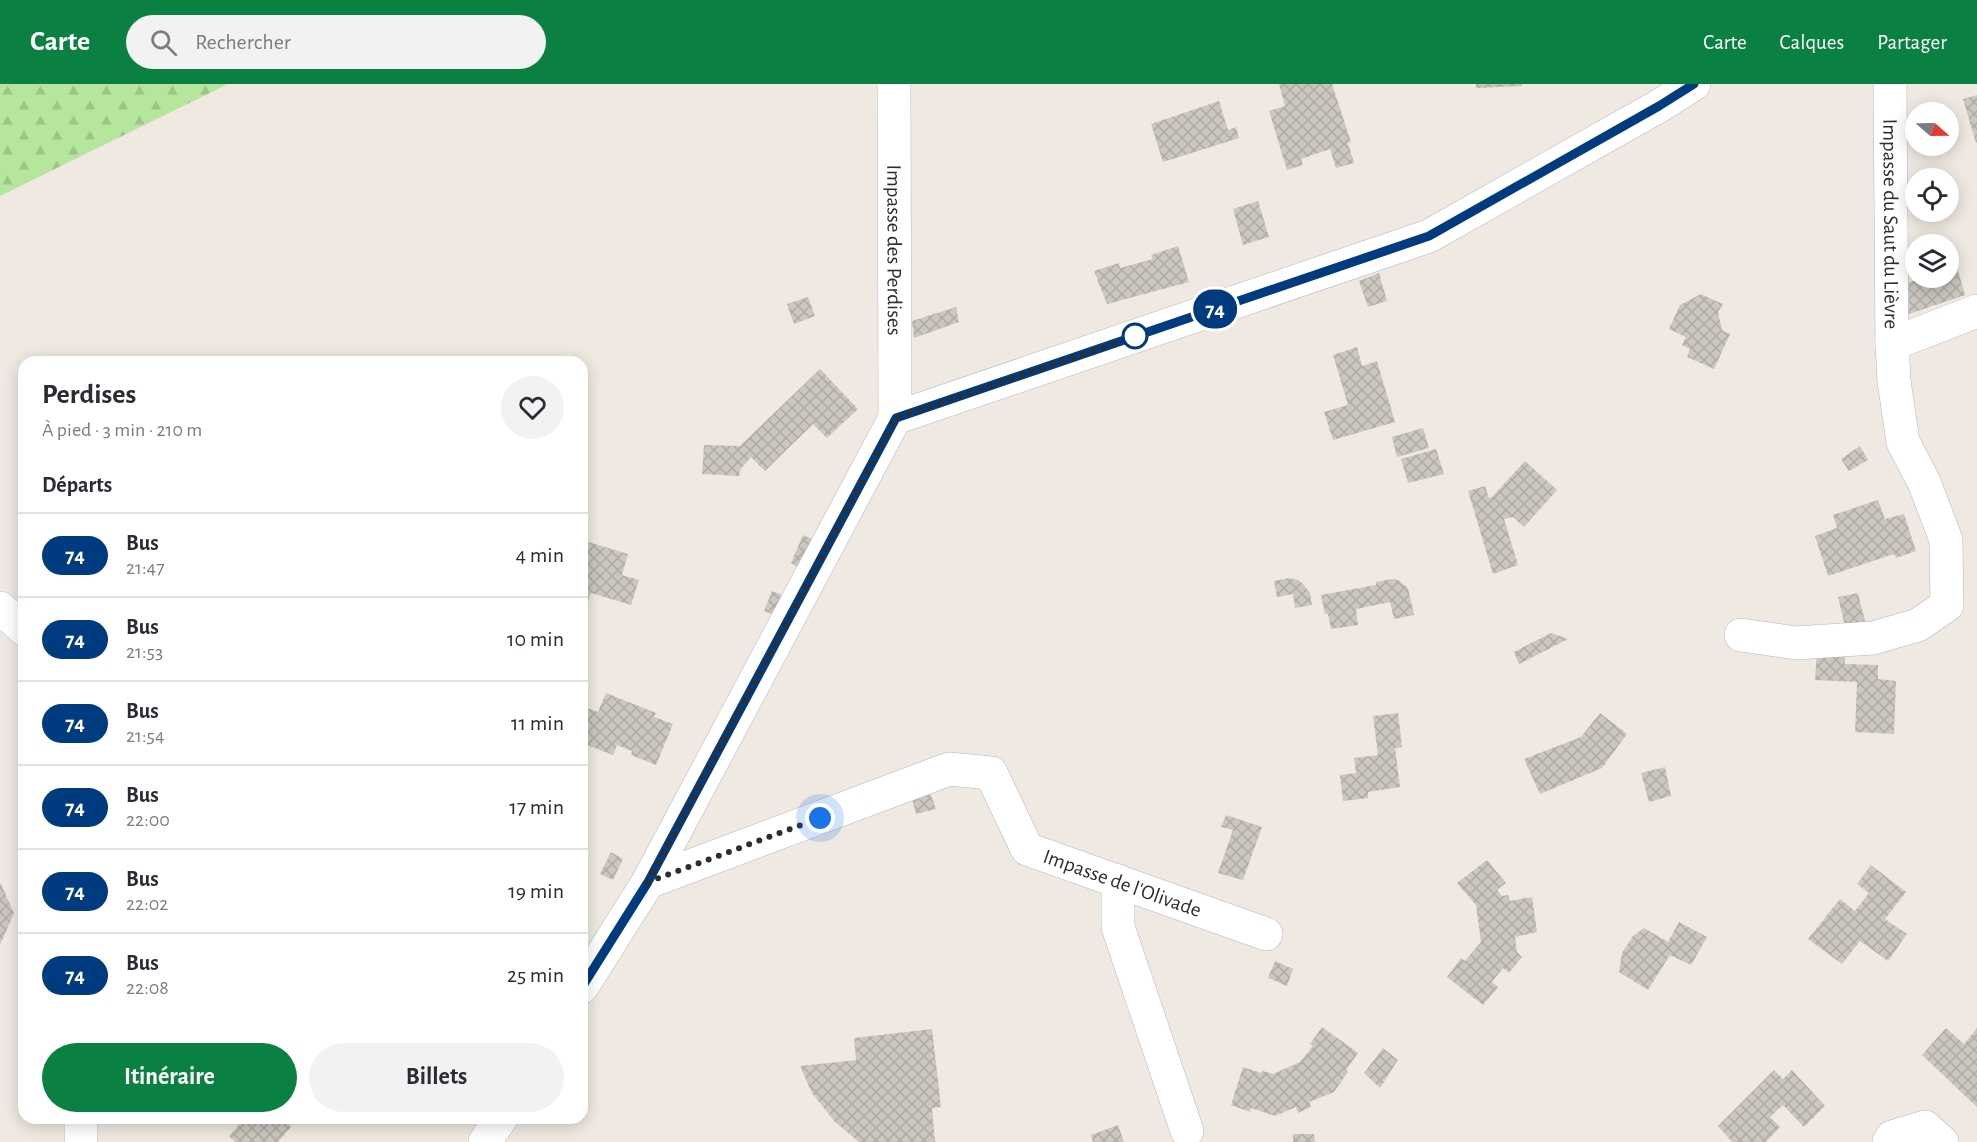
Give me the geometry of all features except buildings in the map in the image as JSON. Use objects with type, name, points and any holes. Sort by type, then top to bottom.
[{"type":"street","name":"Impasse des Perdises","points":[[894,84],[896,418]]},
{"type":"street","points":[[588,977],[648,882],[896,418],[1429,236],[1694,84]]},
{"type":"street","name":"Impasse du Saut du Lièvre","points":[[1890,84],[1892,344],[1977,311]]},
{"type":"street","points":[[1741,634],[1796,643],[1873,638],[1918,625],[1947,605],[1946,540],[1924,482],[1903,442],[1894,381],[1892,344]]},
{"type":"street","points":[[0,608],[18,624]]},
{"type":"street","name":"Impasse de l'Olivade","points":[[648,882],[949,769],[991,773],[1027,849],[1266,934]]},
{"type":"street","points":[[1118,881],[1118,927],[1187,1131]]},
{"type":"street","points":[[81,1124],[81,1142]]},
{"type":"street","points":[[485,1142],[497,1124]]},
{"type":"street","points":[[1890,1142],[1892,1137],[1925,1127],[1942,1142]]},
{"type":"green space","points":[[0,84],[228,84],[0,196]]},
{"type":"bus line","name":"74","points":[[588,977],[648,882],[896,418],[1429,236],[1694,84]]},
{"type":"route","points":[[820,818],[648,882],[896,418],[1137,336],[1135,336]]}]
